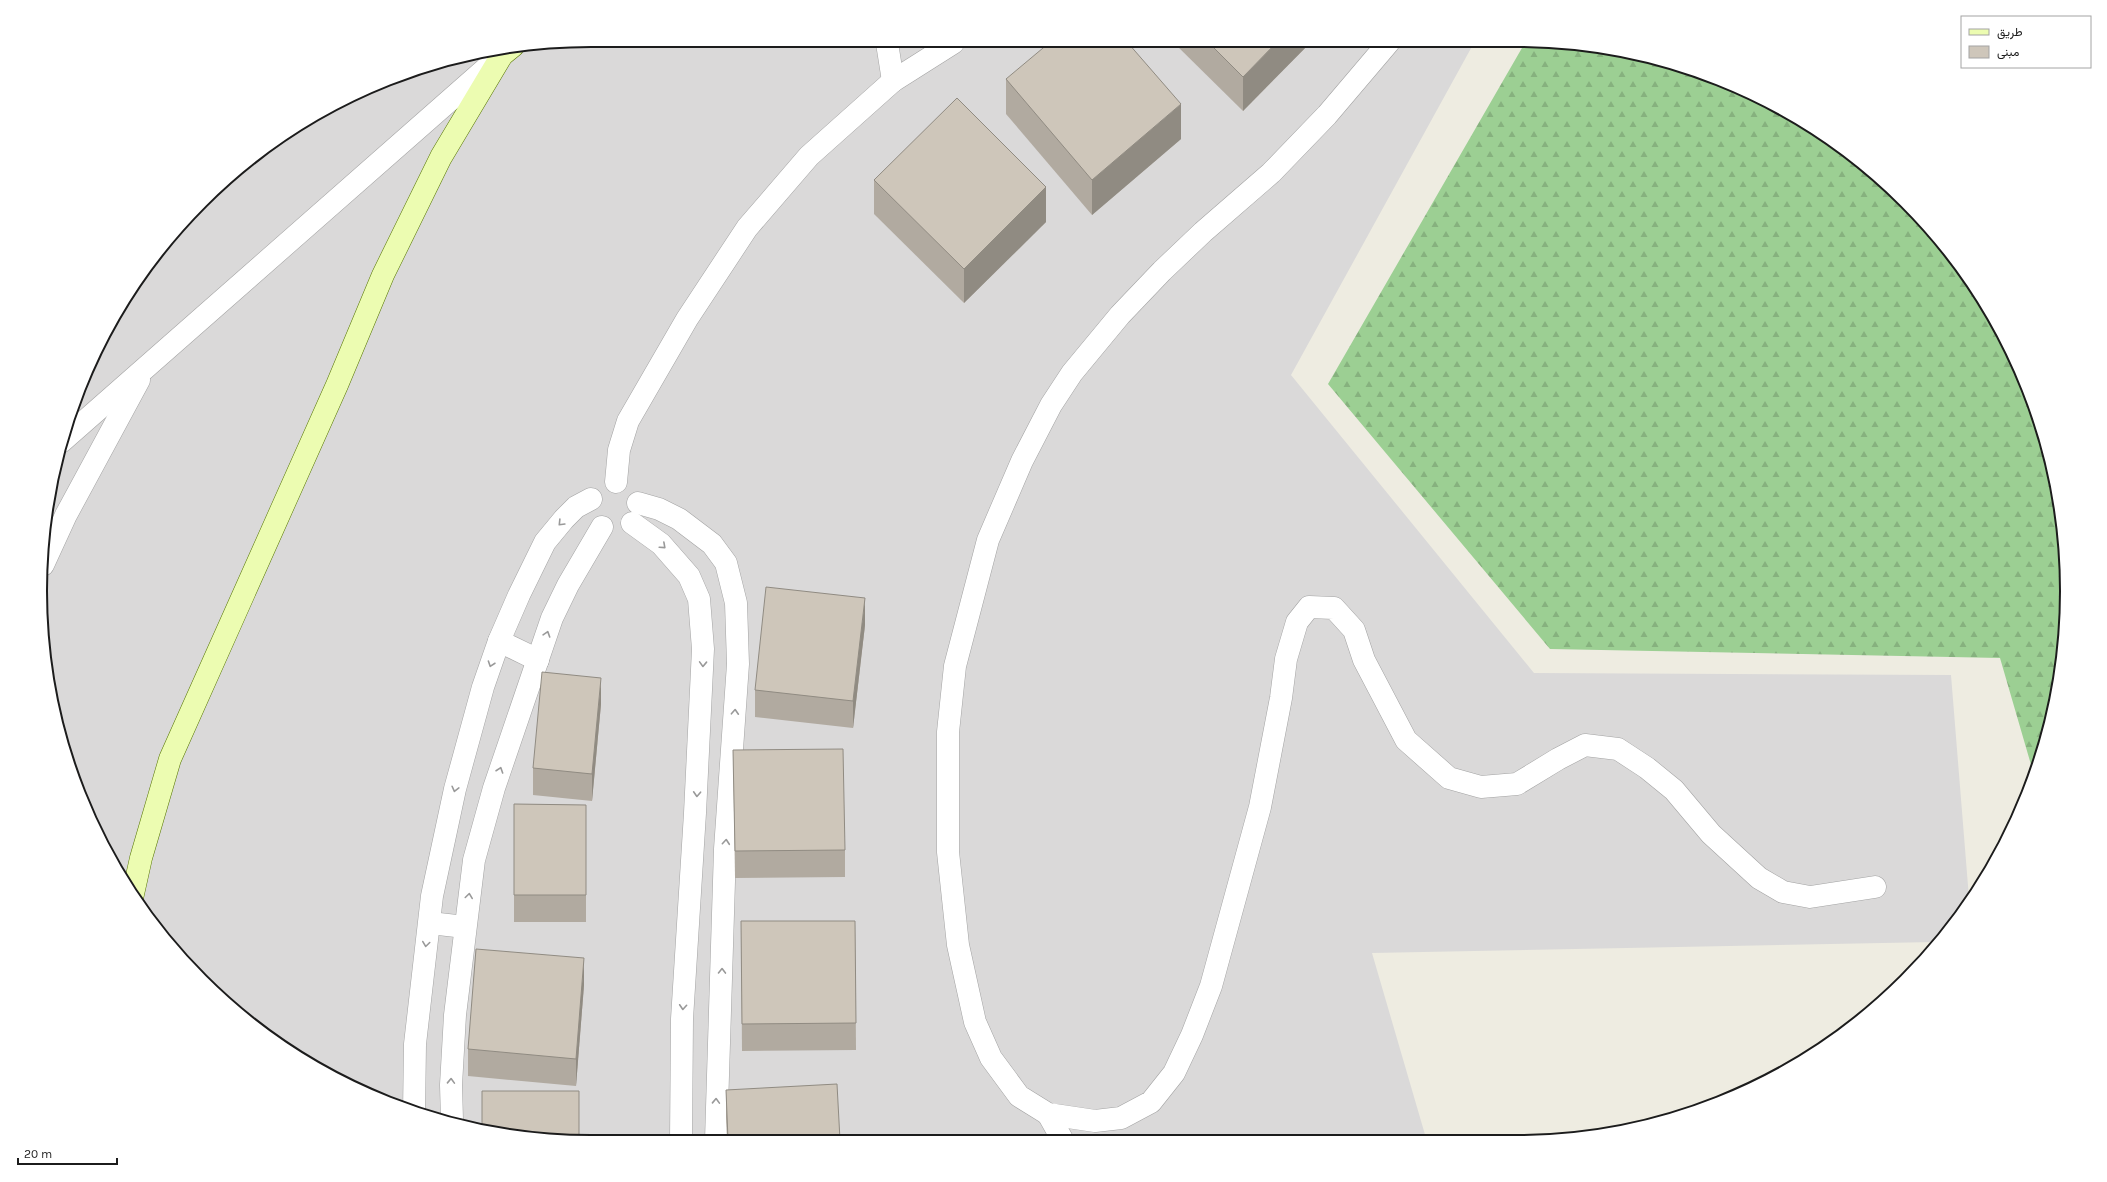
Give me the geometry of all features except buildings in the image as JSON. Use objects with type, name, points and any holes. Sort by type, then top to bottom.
[{"type":"main road","points":[[135,886],[141,858],[170,759],[337,385],[383,275],[441,157],[504,54]]},
{"type":"street","points":[[887,47],[893,81]]},
{"type":"street","points":[[616,482],[619,450],[628,421],[687,319],[747,228],[809,156],[893,81],[947,47]]},
{"type":"street","points":[[1385,47],[1327,115],[1271,174],[1203,232],[1162,271],[1120,315],[1072,373],[1051,405],[1022,461],[988,540],[955,666],[948,732],[948,860],[958,944],[975,1022],[991,1058],[1019,1096],[1048,1114],[1095,1121],[1121,1118],[1151,1102],[1174,1073],[1192,1035],[1211,986],[1260,807],[1281,698],[1286,658],[1297,622],[1309,607],[1334,608],[1354,630],[1364,660],[1406,740],[1449,778],[1481,787],[1517,784],[1558,758],[1585,745],[1618,749],[1647,768],[1674,790],[1711,834],[1759,878],[1783,892],[1810,897],[1876,887]]},
{"type":"street","points":[[71,433],[502,55]]},
{"type":"street","points":[[48,554],[66,515],[146,368]]},
{"type":"street","points":[[414,1105],[415,1044],[432,896],[455,788],[483,687],[499,641],[545,542],[564,519],[576,507],[591,498],[597,489],[605,483],[616,482],[626,485],[634,493],[635,513],[689,576],[699,600],[703,649],[682,1018],[681,1135]]},
{"type":"street","points":[[591,498],[590,509],[594,519],[602,527],[611,530],[622,529],[635,513],[659,509],[679,519],[712,544],[726,563],[736,603],[738,664],[725,849],[716,1135]]},
{"type":"street","points":[[452,1116],[451,1085],[455,1015],[474,860],[494,788],[552,618],[568,585],[602,527]]},
{"type":"street","points":[[499,641],[538,660]]},
{"type":"street","points":[[430,923],[465,927]]},
{"type":"street","points":[[687,932],[723,928]]},
{"type":"street","points":[[1048,1114],[1060,1135]]},
{"type":"shaded area","points":[[591,47],[1472,47],[1291,375],[1534,673],[1951,675],[1969,892],[1948,922],[1932,942],[1372,953],[1425,1135],[555,1134],[485,1125],[450,1116],[383,1094],[350,1079],[319,1062],[260,1023],[206,976],[182,950],[159,922],[120,863],[103,832],[88,799],[76,766],[57,697],[52,662],[48,627],[48,555],[57,485],[66,450],[88,383],[103,350],[139,289],[159,260],[182,232],[206,206],[260,159],[319,120],[350,103],[383,88],[416,76],[485,57],[555,48]]},
{"type":"green space","points":[[1522,47],[1552,48],[1622,57],[1691,76],[1724,88],[1757,103],[1788,120],[1847,159],[1901,206],[1948,260],[1968,289],[2004,350],[2019,383],[2031,416],[2050,485],[2059,555],[2059,627],[2055,662],[2050,697],[2031,765],[2000,658],[1550,649],[1328,384]]}]
